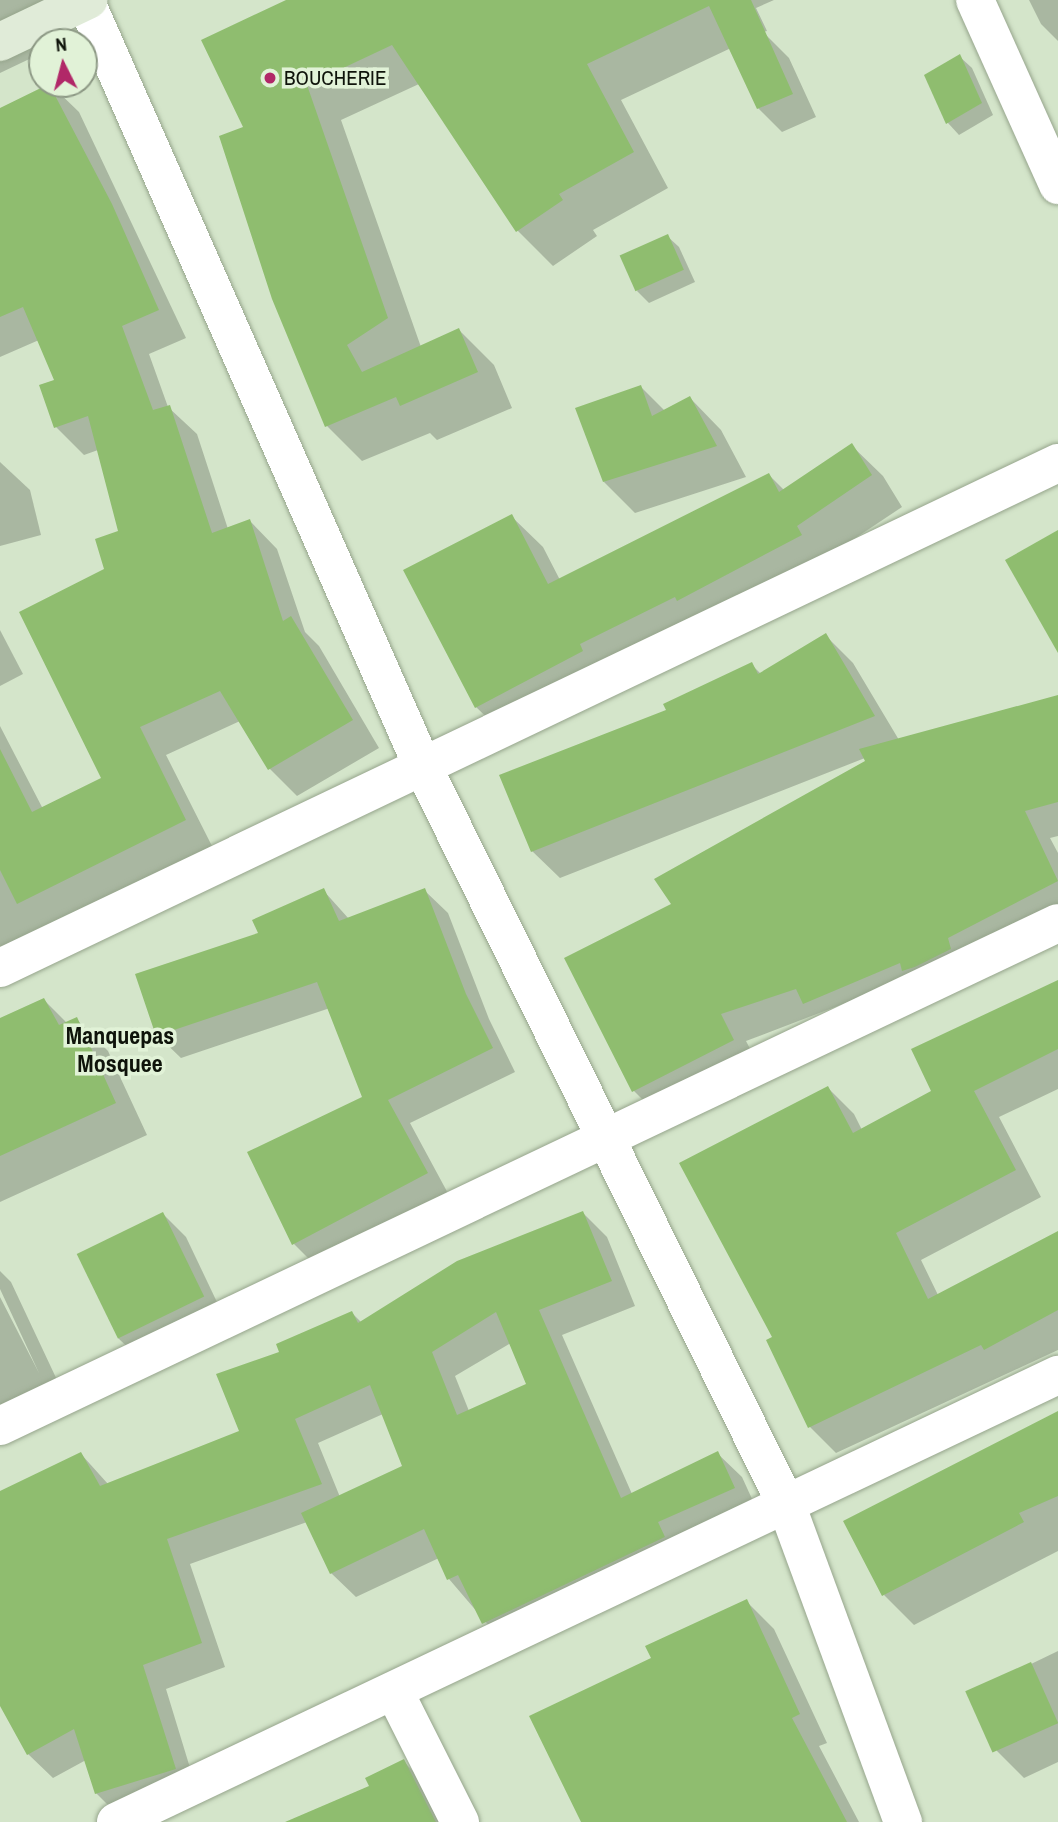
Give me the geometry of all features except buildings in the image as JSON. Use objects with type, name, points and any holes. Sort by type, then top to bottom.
[{"type":"main road","points":[[0,42],[87,0]]},
{"type":"street","points":[[87,0],[422,765],[786,1504],[904,1822]]},
{"type":"street","points":[[975,0],[1058,185]]},
{"type":"street","points":[[0,968],[1058,463]]},
{"type":"street","points":[[0,1426],[1058,923]]},
{"type":"street","points":[[116,1822],[1058,1375]]},
{"type":"street","points":[[394,1690],[460,1822]]},
{"type":"place","name":"BOUCHERIE","points":[[270,78]]},
{"type":"district","name":"Manquepas Mosquee","points":[[120,1050]]}]
